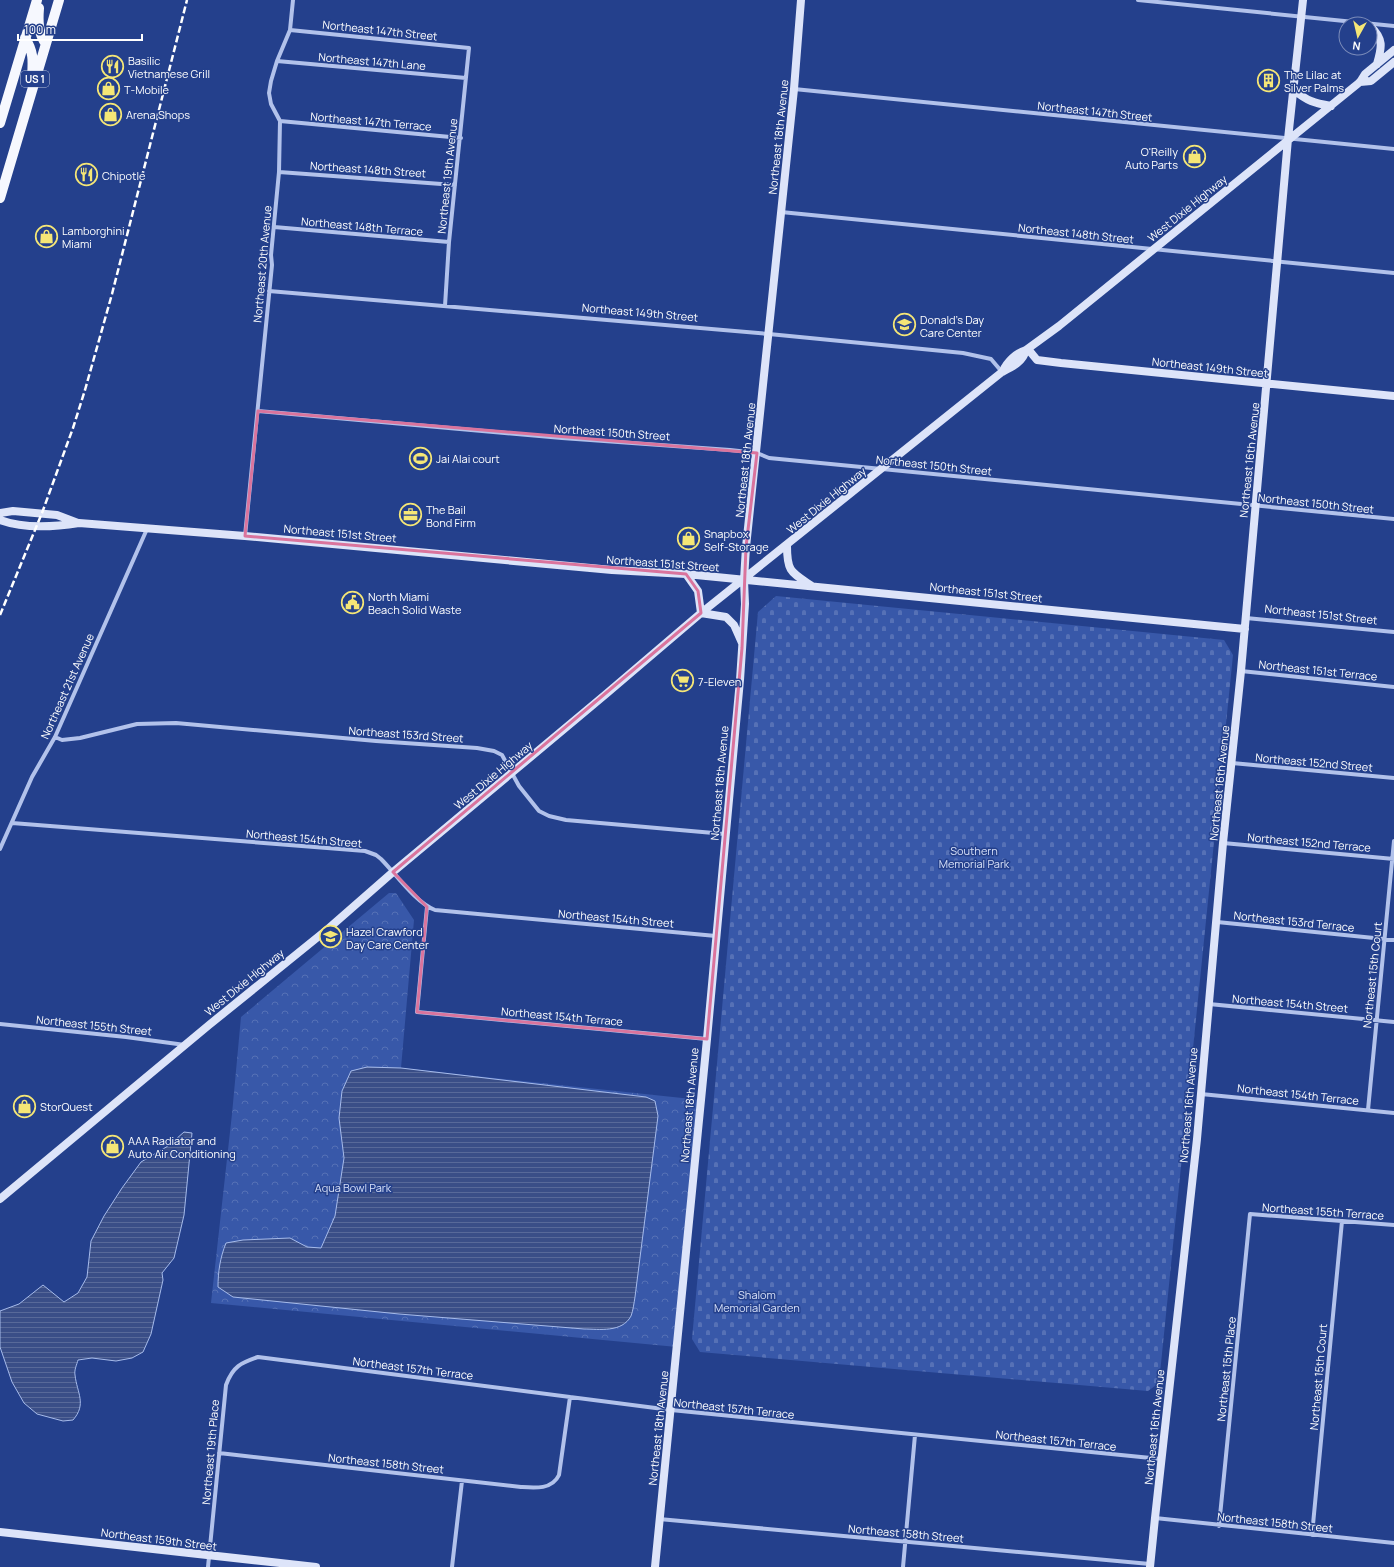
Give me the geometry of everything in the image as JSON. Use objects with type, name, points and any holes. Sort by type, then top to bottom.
[{"type":"main road","name":"US 1","points":[[0,123],[38,0]]},
{"type":"main road","points":[[38,0],[38,22],[40,32],[46,44]]},
{"type":"main road","name":"US 1","points":[[0,198],[59,0]]},
{"type":"main road","points":[[26,38],[31,47],[33,56],[32,91]]},
{"type":"street","name":"Northeast 20th Avenue","points":[[245,536],[258,411],[279,172],[280,121],[271,104],[269,93],[277,61],[290,30],[294,0]]},
{"type":"street","name":"Northeast 18th Avenue","points":[[655,1567],[716,936],[742,644],[745,604],[744,580],[794,89],[801,0]]},
{"type":"street","points":[[1138,0],[1338,20]]},
{"type":"street","name":"Northeast 16th Avenue","points":[[1151,1566],[1154,1518],[1162,1459],[1201,1094],[1223,843],[1246,618],[1288,139],[1303,0]]},
{"type":"street","points":[[1378,25],[1394,26]]},
{"type":"street","name":"Northeast 147th Street","points":[[290,30],[469,48]]},
{"type":"street","points":[[1377,65],[1381,50],[1381,42],[1378,36]]},
{"type":"street","name":"Northeast 19th Avenue","points":[[445,306],[449,242],[461,138],[469,48]]},
{"type":"street","name":"West Dixie Highway","points":[[0,1199],[185,1045],[330,928],[393,872],[701,613],[787,546],[1002,371],[1011,369],[1025,356],[1027,350],[1059,326],[1288,139],[1331,106],[1360,82],[1365,74],[1394,50]]},
{"type":"street","name":"Northeast 147th Lane","points":[[277,61],[466,78]]},
{"type":"street","name":"West Dixie Highway","points":[[1360,82],[1371,81],[1394,62]]},
{"type":"street","name":"Northeast 147th Street","points":[[794,89],[1394,149]]},
{"type":"street","points":[[1294,90],[1303,98],[1314,104],[1331,106]]},
{"type":"street","name":"Northeast 147th Terrace","points":[[280,121],[461,138]]},
{"type":"street","name":"Northeast 148th Street","points":[[279,172],[455,185]]},
{"type":"street","name":"Northeast 148th Street","points":[[781,212],[1394,273]]},
{"type":"street","name":"Northeast 148th Terrace","points":[[274,227],[449,242]]},
{"type":"street","name":"Northeast 149th Street","points":[[269,291],[768,334],[963,353],[991,359],[1002,371]]},
{"type":"street","name":"Northeast 149th Street","points":[[1027,350],[1037,360],[1049,362],[1394,396]]},
{"type":"street","name":"Northeast 150th Street","points":[[258,411],[757,453],[769,458],[1394,520]]},
{"type":"street","name":"Northeast 151st Street","points":[[0,513],[13,511],[57,515],[79,523]]},
{"type":"street","name":"Northeast 151st Street","points":[[0,520],[8,523],[56,527],[79,523],[245,536],[612,570],[686,574],[1244,629]]},
{"type":"street","name":"Northeast 21st Avenue","points":[[0,850],[32,778],[55,737],[147,529]]},
{"type":"street","points":[[787,546],[787,561],[789,568],[792,572],[813,586]]},
{"type":"street","points":[[686,574],[698,591],[701,613],[726,617],[734,626],[742,644]]},
{"type":"street","name":"Northeast 151st Street","points":[[1246,618],[1394,632]]},
{"type":"street","name":"Northeast 151st Terrace","points":[[1241,671],[1394,687]]},
{"type":"street","name":"Northeast 153rd Street","points":[[55,737],[62,740],[80,738],[137,724],[170,723],[477,748],[499,752],[513,772],[519,786],[539,811],[549,816],[566,820],[725,834]]},
{"type":"street","name":"Northeast 152nd Street","points":[[1232,763],[1394,778]]},
{"type":"street","name":"Northeast 154th Street","points":[[12,823],[365,851],[376,855],[427,907],[440,911],[716,936]]},
{"type":"street","name":"Northeast 15th Court","points":[[1368,1110],[1394,841]]},
{"type":"street","name":"Northeast 152nd Terrace","points":[[1223,843],[1393,859]]},
{"type":"street","name":"Northeast 154th Terrace","points":[[427,907],[416,1012],[706,1039]]},
{"type":"street","name":"Northeast 153rd Terrace","points":[[1217,922],[1394,940]]},
{"type":"street","name":"Northeast 154th Street","points":[[1208,1004],[1394,1022]]},
{"type":"street","name":"Northeast 155th Street","points":[[0,1024],[126,1037],[185,1045]]},
{"type":"street","name":"Northeast 154th Terrace","points":[[1201,1094],[1394,1113]]},
{"type":"street","name":"Northeast 155th Terrace","points":[[1250,1214],[1394,1225]]},
{"type":"street","name":"Northeast 15th Place","points":[[1219,1526],[1250,1214]]},
{"type":"street","name":"Northeast 15th Court","points":[[1312,1535],[1342,1221]]},
{"type":"street","name":"Northeast 157th Terrace","points":[[258,1357],[671,1410],[1162,1459]]},
{"type":"street","name":"Northeast 19th Place","points":[[208,1567],[226,1385],[230,1374],[239,1365],[258,1357]]},
{"type":"street","name":"Northeast 158th Street","points":[[219,1453],[527,1488],[543,1487],[552,1484],[557,1480],[559,1475],[570,1397]]},
{"type":"street","points":[[903,1567],[915,1435]]},
{"type":"street","points":[[452,1567],[462,1481]]},
{"type":"street","name":"Northeast 158th Street","points":[[1154,1518],[1219,1526],[1394,1543]]},
{"type":"street","name":"Northeast 158th Street","points":[[659,1519],[905,1541],[1151,1566]]},
{"type":"street","name":"Northeast 159th Street","points":[[0,1532],[316,1567]]},
{"type":"highlighted area","points":[[258,411],[757,453],[746,547],[742,648],[707,1039],[417,1012],[427,907],[393,872],[701,613],[698,591],[686,574],[245,536]]},
{"type":"green space","name":"Southern Memorial Park","points":[[776,596],[1224,640],[1233,655],[1159,1383],[1148,1391],[700,1352],[692,1339],[758,612]]},
{"type":"green space","name":"Aqua Bowl Park","points":[[389,893],[396,893],[414,920],[401,1068],[701,1100],[677,1347],[211,1303],[241,1017]]},
{"type":"shaded area","points":[[367,1067],[401,1068],[646,1097],[655,1101],[658,1116],[635,1297],[632,1314],[627,1321],[616,1328],[584,1329],[399,1314],[233,1297],[218,1287],[218,1276],[222,1254],[226,1243],[243,1240],[290,1238],[307,1247],[321,1248],[335,1216],[344,1158],[339,1118],[342,1091],[351,1071]]},
{"type":"shaded area","points":[[184,1132],[192,1133],[184,1215],[174,1258],[162,1273],[163,1280],[151,1334],[143,1352],[132,1358],[116,1361],[92,1358],[78,1360],[75,1373],[80,1398],[80,1409],[73,1420],[63,1421],[37,1414],[24,1403],[12,1382],[0,1347],[0,1311],[19,1304],[43,1285],[64,1302],[78,1293],[87,1277],[91,1241],[104,1216],[122,1188],[141,1162],[168,1146]]},
{"type":"railway","points":[[0,615],[42,513],[73,428],[85,390],[112,294],[187,0]]},
{"type":"place","name":"Basilic Vietnamese Grill","points":[[113,66]]},
{"type":"place","name":"The Lilac at Silver Palms","points":[[1268,80]]},
{"type":"place","name":"T-Mobile","points":[[108,89]]},
{"type":"place","name":"Arena Shops","points":[[110,114]]},
{"type":"place","name":"O'Reilly Auto Parts","points":[[1194,157]]},
{"type":"place","name":"Chipotle","points":[[87,175]]},
{"type":"place","name":"Lamborghini Miami","points":[[47,236]]},
{"type":"place","name":"Donald's Day Care Center","points":[[905,325]]},
{"type":"place","name":"Jai Alai court","points":[[420,458]]},
{"type":"place","name":"The Bail Bond Firm","points":[[411,515]]},
{"type":"place","name":"Snapbox Self-Storage","points":[[689,539]]},
{"type":"place","name":"North Miami Beach Solid Waste","points":[[352,602]]},
{"type":"place","name":"7-Eleven","points":[[683,681]]},
{"type":"place","name":"Hazel Crawford Day Care Center","points":[[331,937]]},
{"type":"place","name":"StorQuest","points":[[24,1106]]},
{"type":"place","name":"AAA Radiator and Auto Air Conditioning","points":[[112,1146]]},
{"type":"park label","name":"Shalom Memorial Garden","points":[[757,1300]]}]
